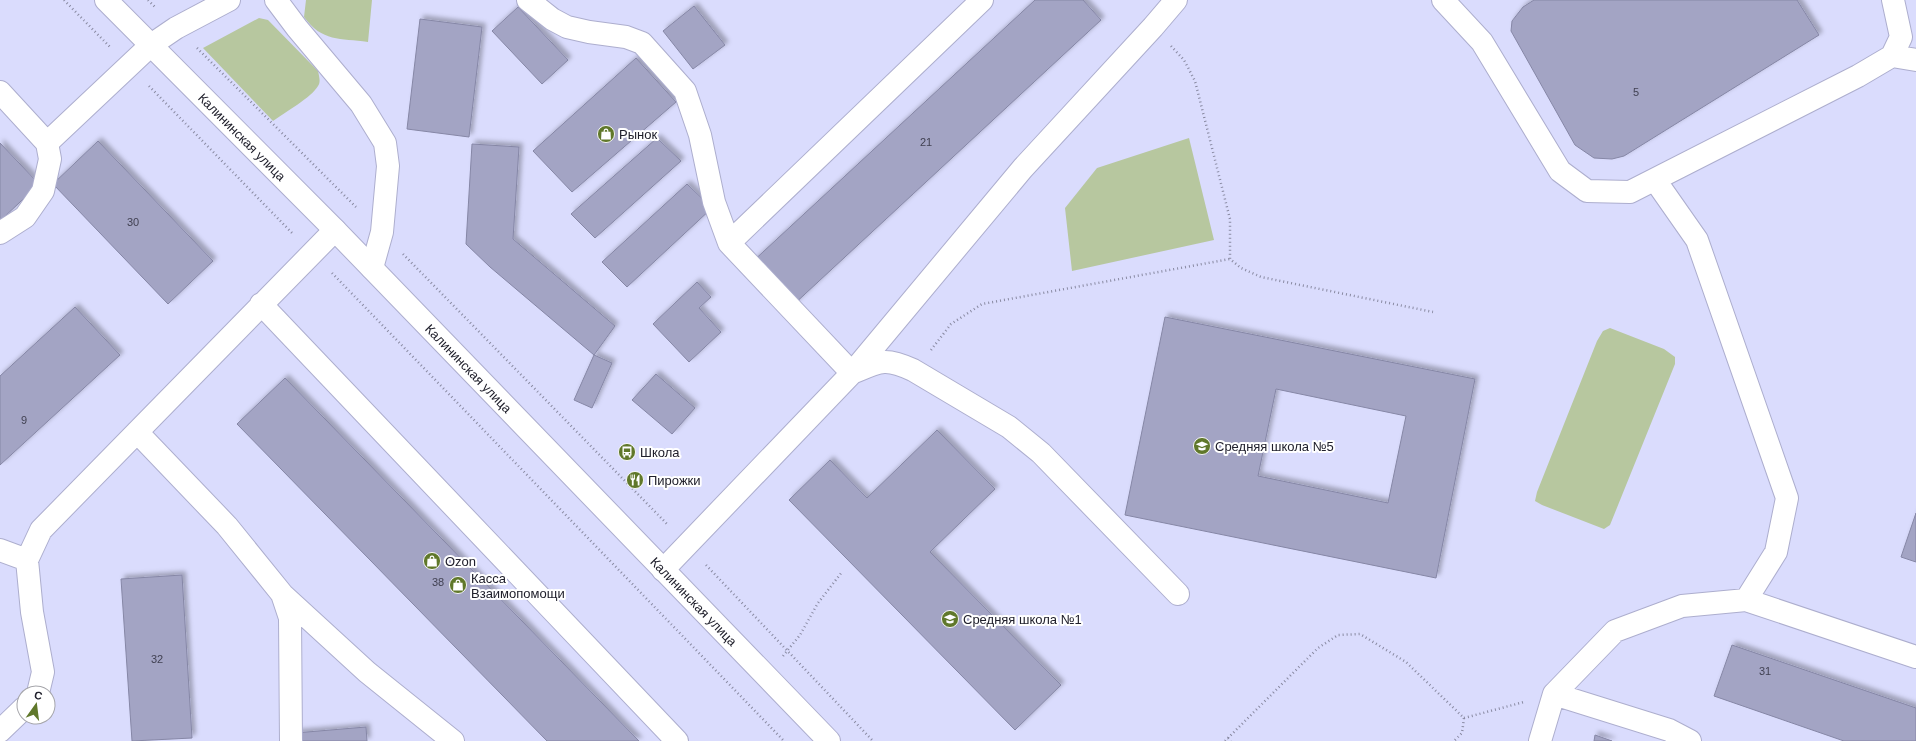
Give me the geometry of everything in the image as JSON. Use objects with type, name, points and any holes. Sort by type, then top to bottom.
[{"type":"main road","name":"Калининская улица","points":[[106,0],[372,268],[829,741]]},
{"type":"main road","points":[[47,143],[151,45],[176,28],[228,0]]},
{"type":"main road","points":[[276,0],[297,28],[361,104],[384,143],[388,166],[382,232],[372,268]]},
{"type":"main road","points":[[528,0],[552,19],[567,27],[589,32],[626,37],[642,43],[685,92],[700,135],[714,202],[729,243],[852,373]]},
{"type":"main road","points":[[729,243],[982,0]]},
{"type":"main road","points":[[663,570],[852,373],[1023,168],[1176,0]]},
{"type":"main road","points":[[1443,0],[1482,42],[1560,171],[1587,191],[1630,192],[1858,76],[1892,56],[1901,37],[1893,0]]},
{"type":"main road","points":[[1892,56],[1916,60]]},
{"type":"main road","points":[[0,92],[47,143],[50,159],[43,191],[26,217],[0,233]]},
{"type":"main road","points":[[1655,180],[1697,240],[1787,498],[1776,552],[1746,600]]},
{"type":"main road","points":[[40,685],[43,672],[31,606],[27,560],[41,530],[260,304],[334,230]]},
{"type":"main road","points":[[260,304],[677,741]]},
{"type":"main road","points":[[852,373],[871,364],[890,361],[913,370],[1009,427],[1041,453],[1178,594]]},
{"type":"main road","points":[[137,432],[227,526],[282,594],[367,672],[428,731],[453,741]]},
{"type":"main road","points":[[0,550],[27,560]]},
{"type":"main road","points":[[282,594],[290,618],[291,741]]},
{"type":"main road","points":[[1540,741],[1554,694],[1615,631],[1682,606],[1746,600],[1916,657]]},
{"type":"main road","points":[[1554,694],[1669,730],[1690,741]]},
{"type":"main road","points":[[0,731],[16,716]]},
{"type":"path","points":[[64,0],[312,253],[784,741]]},
{"type":"path","points":[[148,0],[382,232],[687,544],[872,741]]},
{"type":"path","points":[[1153,27],[1184,60],[1195,81],[1230,219],[1230,259]]},
{"type":"path","points":[[913,370],[951,324],[982,304],[1230,259],[1241,268],[1261,277],[1433,312]]},
{"type":"path","points":[[767,677],[800,635],[818,603],[842,572]]},
{"type":"path","points":[[1225,741],[1318,648],[1338,635],[1360,634],[1406,662],[1464,718]]},
{"type":"path","points":[[1464,718],[1554,694]]},
{"type":"path","points":[[1454,741],[1462,733],[1464,718]]},
{"type":"path","points":[[1228,738],[1231,741]]},
{"type":"green space","points":[[306,0],[372,0],[368,42],[340,39],[325,35],[318,31],[304,17]]},
{"type":"green space","points":[[259,18],[268,20],[318,71],[320,81],[310,95],[273,121],[203,48]]},
{"type":"green space","points":[[1189,138],[1214,240],[1072,271],[1065,208],[1097,168]]},
{"type":"green space","points":[[1610,328],[1664,349],[1675,357],[1675,364],[1610,525],[1604,529],[1535,501],[1537,492],[1597,341],[1603,331]]},
{"type":"building","points":[[1035,0],[1083,0],[1101,20],[791,307],[750,264]]},
{"type":"building","points":[[1534,0],[1797,0],[1819,35],[1624,156],[1612,159],[1594,158],[1575,145],[1511,31],[1512,21],[1523,7]]},
{"type":"building","points":[[694,6],[725,45],[693,69],[663,31]]},
{"type":"building","points":[[518,7],[568,60],[542,84],[492,31]]},
{"type":"building","points":[[420,19],[482,27],[469,137],[407,129]]},
{"type":"building","points":[[636,58],[676,102],[572,192],[533,151]]},
{"type":"building","points":[[657,138],[681,161],[595,238],[571,214]]},
{"type":"building","points":[[98,141],[213,261],[168,304],[53,184]]},
{"type":"building","points":[[0,143],[39,184],[0,221]]},
{"type":"building","points":[[472,144],[519,147],[513,239],[615,326],[594,355],[490,267],[466,244]]},
{"type":"building","points":[[687,184],[712,208],[627,287],[602,262]]},
{"type":"building","points":[[697,282],[711,297],[699,308],[721,332],[689,362],[653,324]]},
{"type":"building","points":[[75,307],[120,355],[0,465],[0,376]]},
{"type":"building","name":"Средняя школа №5","points":[[1165,317],[1475,379],[1436,578],[1125,515]],"holes":[[[1276,389],[1406,416],[1388,503],[1258,476]]]},
{"type":"building","points":[[594,355],[612,363],[592,408],[574,400]]},
{"type":"building","points":[[656,374],[695,408],[672,434],[632,400]]},
{"type":"building","points":[[285,378],[639,741],[547,741],[237,424]]},
{"type":"building","name":"Средняя школа №1","points":[[937,430],[995,489],[930,552],[1061,685],[1015,730],[789,500],[830,460],[867,498]]},
{"type":"building","points":[[1916,513],[1916,562],[1901,557]]},
{"type":"building","points":[[182,575],[192,738],[132,741],[121,579]]},
{"type":"building","points":[[1732,645],[1916,708],[1916,741],[1844,741],[1714,696]]},
{"type":"building","points":[[366,727],[367,741],[295,741],[295,733]]},
{"type":"building","points":[[1595,735],[1612,741],[1594,741]]},
{"type":"place","name":"Рынок","points":[[606,134]]},
{"type":"place","name":"Средняя школа №5","points":[[1202,446]]},
{"type":"place","name":"Школа","points":[[627,452]]},
{"type":"place","name":"Пирожки","points":[[635,480]]},
{"type":"place","name":"Ozon","points":[[432,561]]},
{"type":"place","name":"Касса Взаимопомощи","points":[[458,585]]},
{"type":"place","name":"Средняя школа №1","points":[[950,619]]}]
